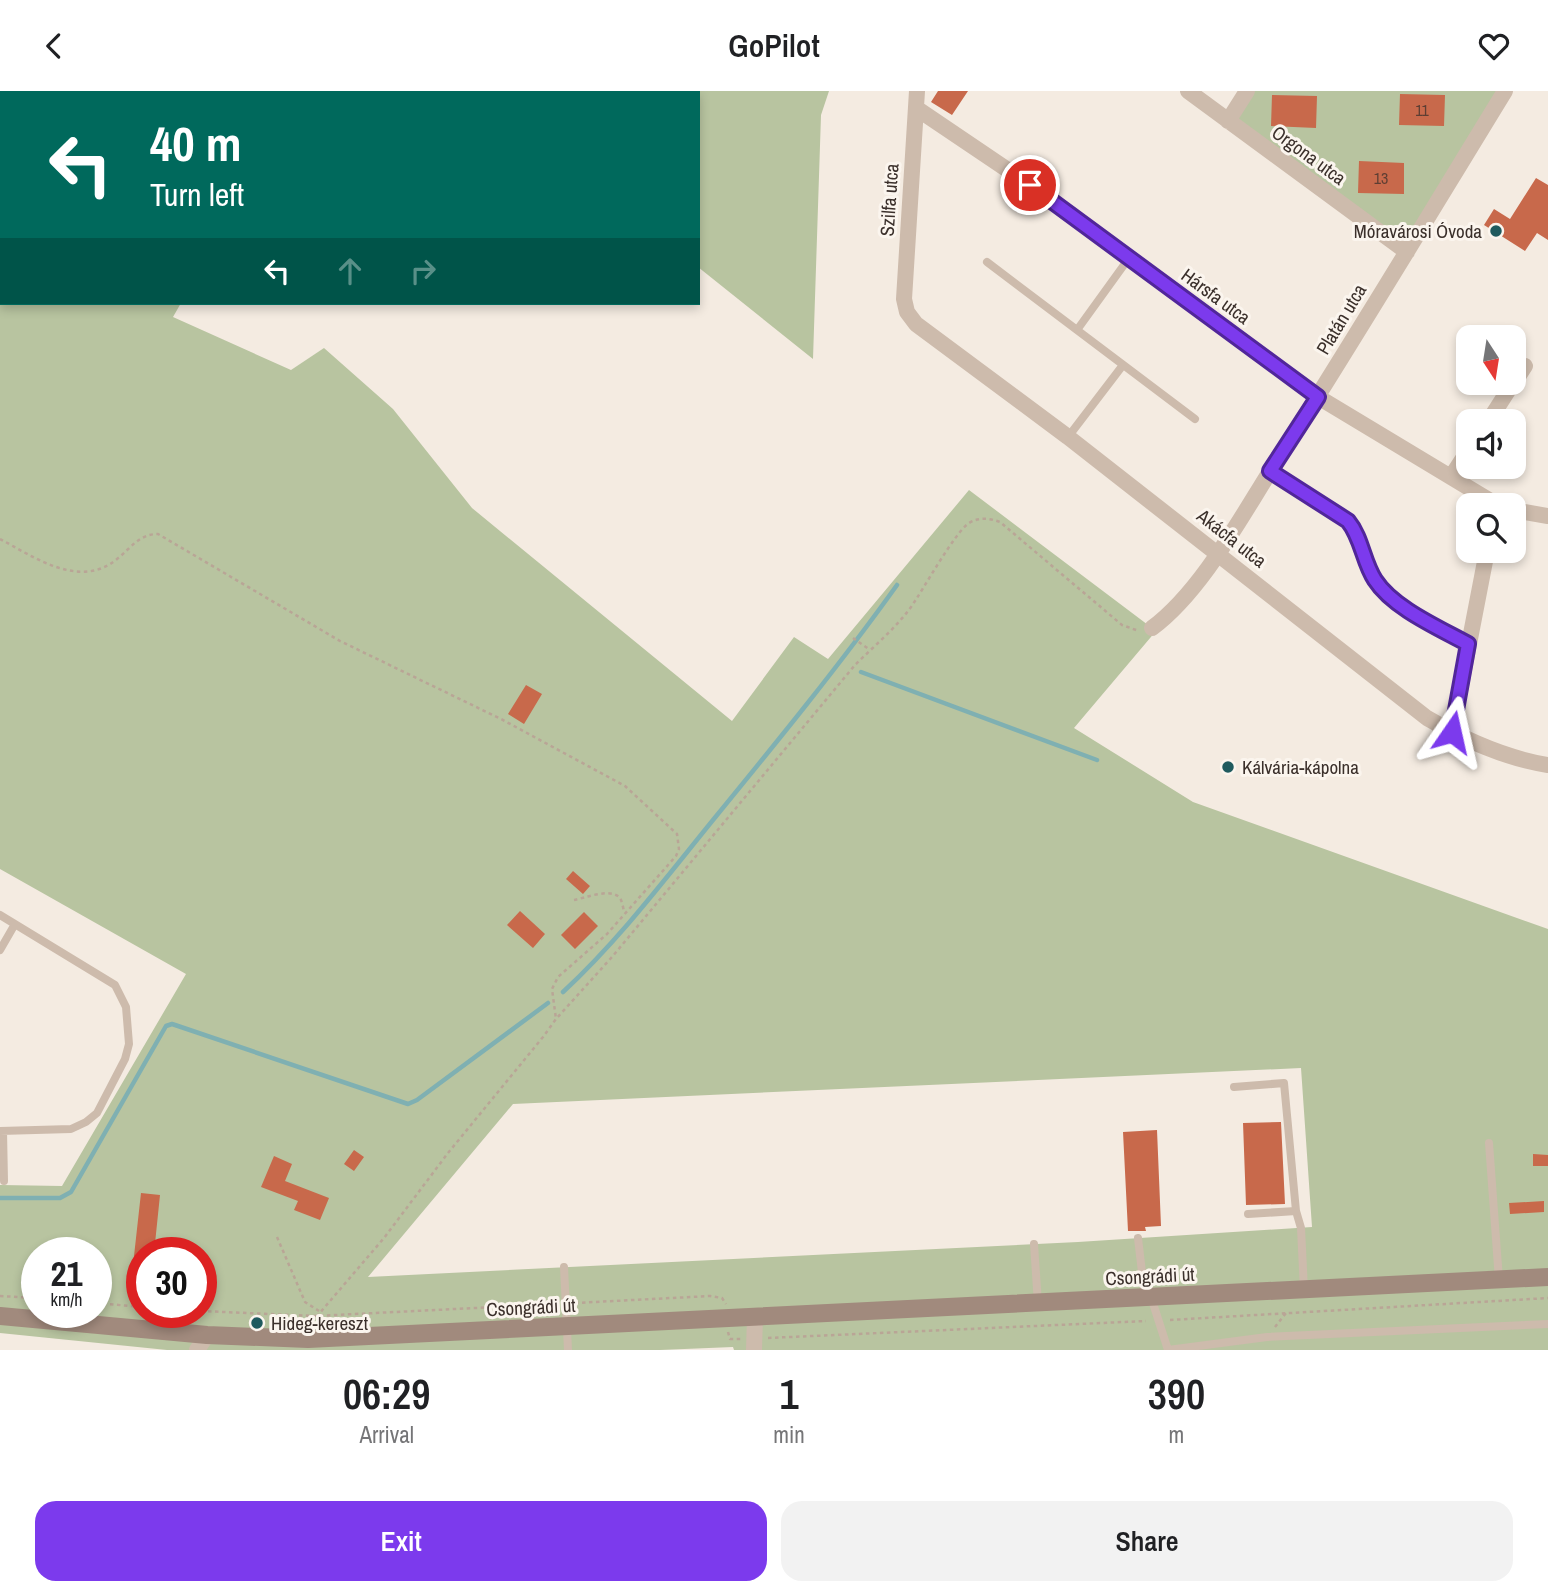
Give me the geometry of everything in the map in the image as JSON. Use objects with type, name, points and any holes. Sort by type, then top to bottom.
[{"type":"main road","name":"Csongrádi út","points":[[112,1323],[202,1343],[1548,1277]]},
{"type":"main road","name":"Csongrádi út","points":[[0,1316],[21,1316]]},
{"type":"street","name":"Szilfa utca","points":[[907,312],[904,299],[917,91]]},
{"type":"street","name":"Orgona utca","points":[[1188,91],[1407,252]]},
{"type":"street","points":[[1228,121],[1247,91]]},
{"type":"street","name":"Platán utca","points":[[1152,628],[1177,609],[1217,553],[1318,397],[1505,91]]},
{"type":"street","name":"Hársfa utca","points":[[916,108],[1030,185],[1318,397],[1477,493]]},
{"type":"street","name":"Akácfa utca","points":[[907,312],[916,324],[1068,437],[1402,700],[1452,732],[1494,751],[1548,765]]},
{"type":"street","points":[[1451,477],[1456,469]]},
{"type":"street","points":[[1526,512],[1548,516]]},
{"type":"street","points":[[1452,732],[1485,563]]},
{"type":"street","points":[[754,1350],[755,1316]]},
{"type":"lane","points":[[1077,330],[1129,258]]},
{"type":"lane","points":[[987,262],[1195,419]]},
{"type":"lane","points":[[1068,437],[1123,365]]},
{"type":"lane","points":[[1270,471],[1348,521],[1354,529],[1375,580],[1385,593],[1468,644]]},
{"type":"lane","points":[[0,915],[115,985],[126,1007],[129,1044],[125,1059],[97,1113],[86,1122],[62,1131],[1,1131],[4,1181]]},
{"type":"lane","points":[[0,950],[15,924]]},
{"type":"lane","points":[[1234,1087],[1283,1083],[1296,1211],[1301,1228],[1304,1290]]},
{"type":"lane","points":[[1489,1143],[1499,1280]]},
{"type":"lane","points":[[1248,1214],[1296,1211]]},
{"type":"lane","points":[[1138,1238],[1148,1297],[1168,1350],[1267,1338],[1548,1324]]},
{"type":"lane","points":[[1034,1244],[1038,1304]]},
{"type":"lane","points":[[564,1267],[568,1350]]},
{"type":"path","points":[[309,1339],[310,1325],[319,1311],[384,1238],[448,1153],[556,1019],[612,957],[855,665],[894,628],[963,528],[979,519],[1000,523],[1122,625],[1133,630],[1144,631],[1152,628]]},
{"type":"path","points":[[0,539],[56,568],[69,571],[105,566],[116,561],[139,538],[158,534],[340,641],[501,719],[625,786],[672,827],[680,843],[679,849],[671,863],[624,912],[607,934],[558,977],[553,984],[556,1019]]},
{"type":"path","points":[[853,638],[870,650]]},
{"type":"path","points":[[574,900],[608,893],[621,898],[624,912]]},
{"type":"path","points":[[277,1237],[305,1302],[319,1311]]},
{"type":"path","points":[[0,1296],[21,1298]]},
{"type":"green space","points":[[700,91],[829,91],[821,115],[813,359],[700,269]]},
{"type":"green space","points":[[1247,91],[1505,91],[1407,252],[1228,121]]},
{"type":"green space","points":[[0,305],[180,305],[173,317],[291,370],[324,348],[393,409],[472,508],[732,721],[794,637],[828,659],[969,490],[1156,631],[1074,728],[1193,802],[1548,929],[1548,1350],[734,1350],[733,1347],[660,1350],[167,1350],[0,1333],[0,1185],[62,1186],[186,974],[0,869]],"holes":[[[1301,1068],[1312,1227],[1078,1242],[368,1277],[513,1104]]]},
{"type":"building","points":[[938,91],[968,91],[952,115],[931,102]]},
{"type":"building","points":[[1400,94],[1445,95],[1444,126],[1399,125]]},
{"type":"building","points":[[1272,95],[1317,96],[1316,128],[1271,126]]},
{"type":"building","points":[[1359,161],[1404,163],[1404,194],[1358,193]]},
{"type":"building","points":[[1536,178],[1548,185],[1548,240],[1537,233],[1525,251],[1484,225],[1494,209],[1510,219]]},
{"type":"building","points":[[526,685],[542,694],[524,724],[508,714]]},
{"type":"building","points":[[573,871],[590,886],[583,894],[566,879]]},
{"type":"building","points":[[520,911],[545,934],[533,948],[507,925]]},
{"type":"building","points":[[584,912],[598,926],[575,949],[561,935]]},
{"type":"building","points":[[1281,1122],[1285,1204],[1246,1205],[1243,1123]]},
{"type":"building","points":[[1157,1130],[1161,1226],[1145,1227],[1146,1231],[1128,1231],[1123,1132]]},
{"type":"building","points":[[354,1150],[364,1157],[354,1171],[344,1164]]},
{"type":"building","points":[[1533,1154],[1548,1155],[1548,1166],[1533,1166]]},
{"type":"building","points":[[274,1156],[292,1164],[285,1181],[329,1198],[320,1220],[294,1210],[298,1201],[261,1187]]},
{"type":"building","points":[[141,1193],[160,1195],[156,1237],[136,1237]]},
{"type":"building","points":[[1544,1201],[1544,1212],[1510,1214],[1509,1203]]},
{"type":"waterway","points":[[563,992],[659,887],[807,704],[897,585]]},
{"type":"waterway","points":[[861,672],[1097,760]]},
{"type":"waterway","points":[[0,1198],[60,1198],[71,1192],[166,1026],[172,1024],[408,1104],[548,1003]]},
{"type":"place","name":"Móravárosi Óvoda","points":[[1496,231]]},
{"type":"place","name":"Kálvária-kápolna","points":[[1228,767]]},
{"type":"place","name":"Hideg-kereszt","points":[[257,1323]]},
{"type":"route","points":[[1030,185],[1318,397],[1270,471],[1348,521],[1354,529],[1375,580],[1385,593],[1468,644],[1452,732]]}]
